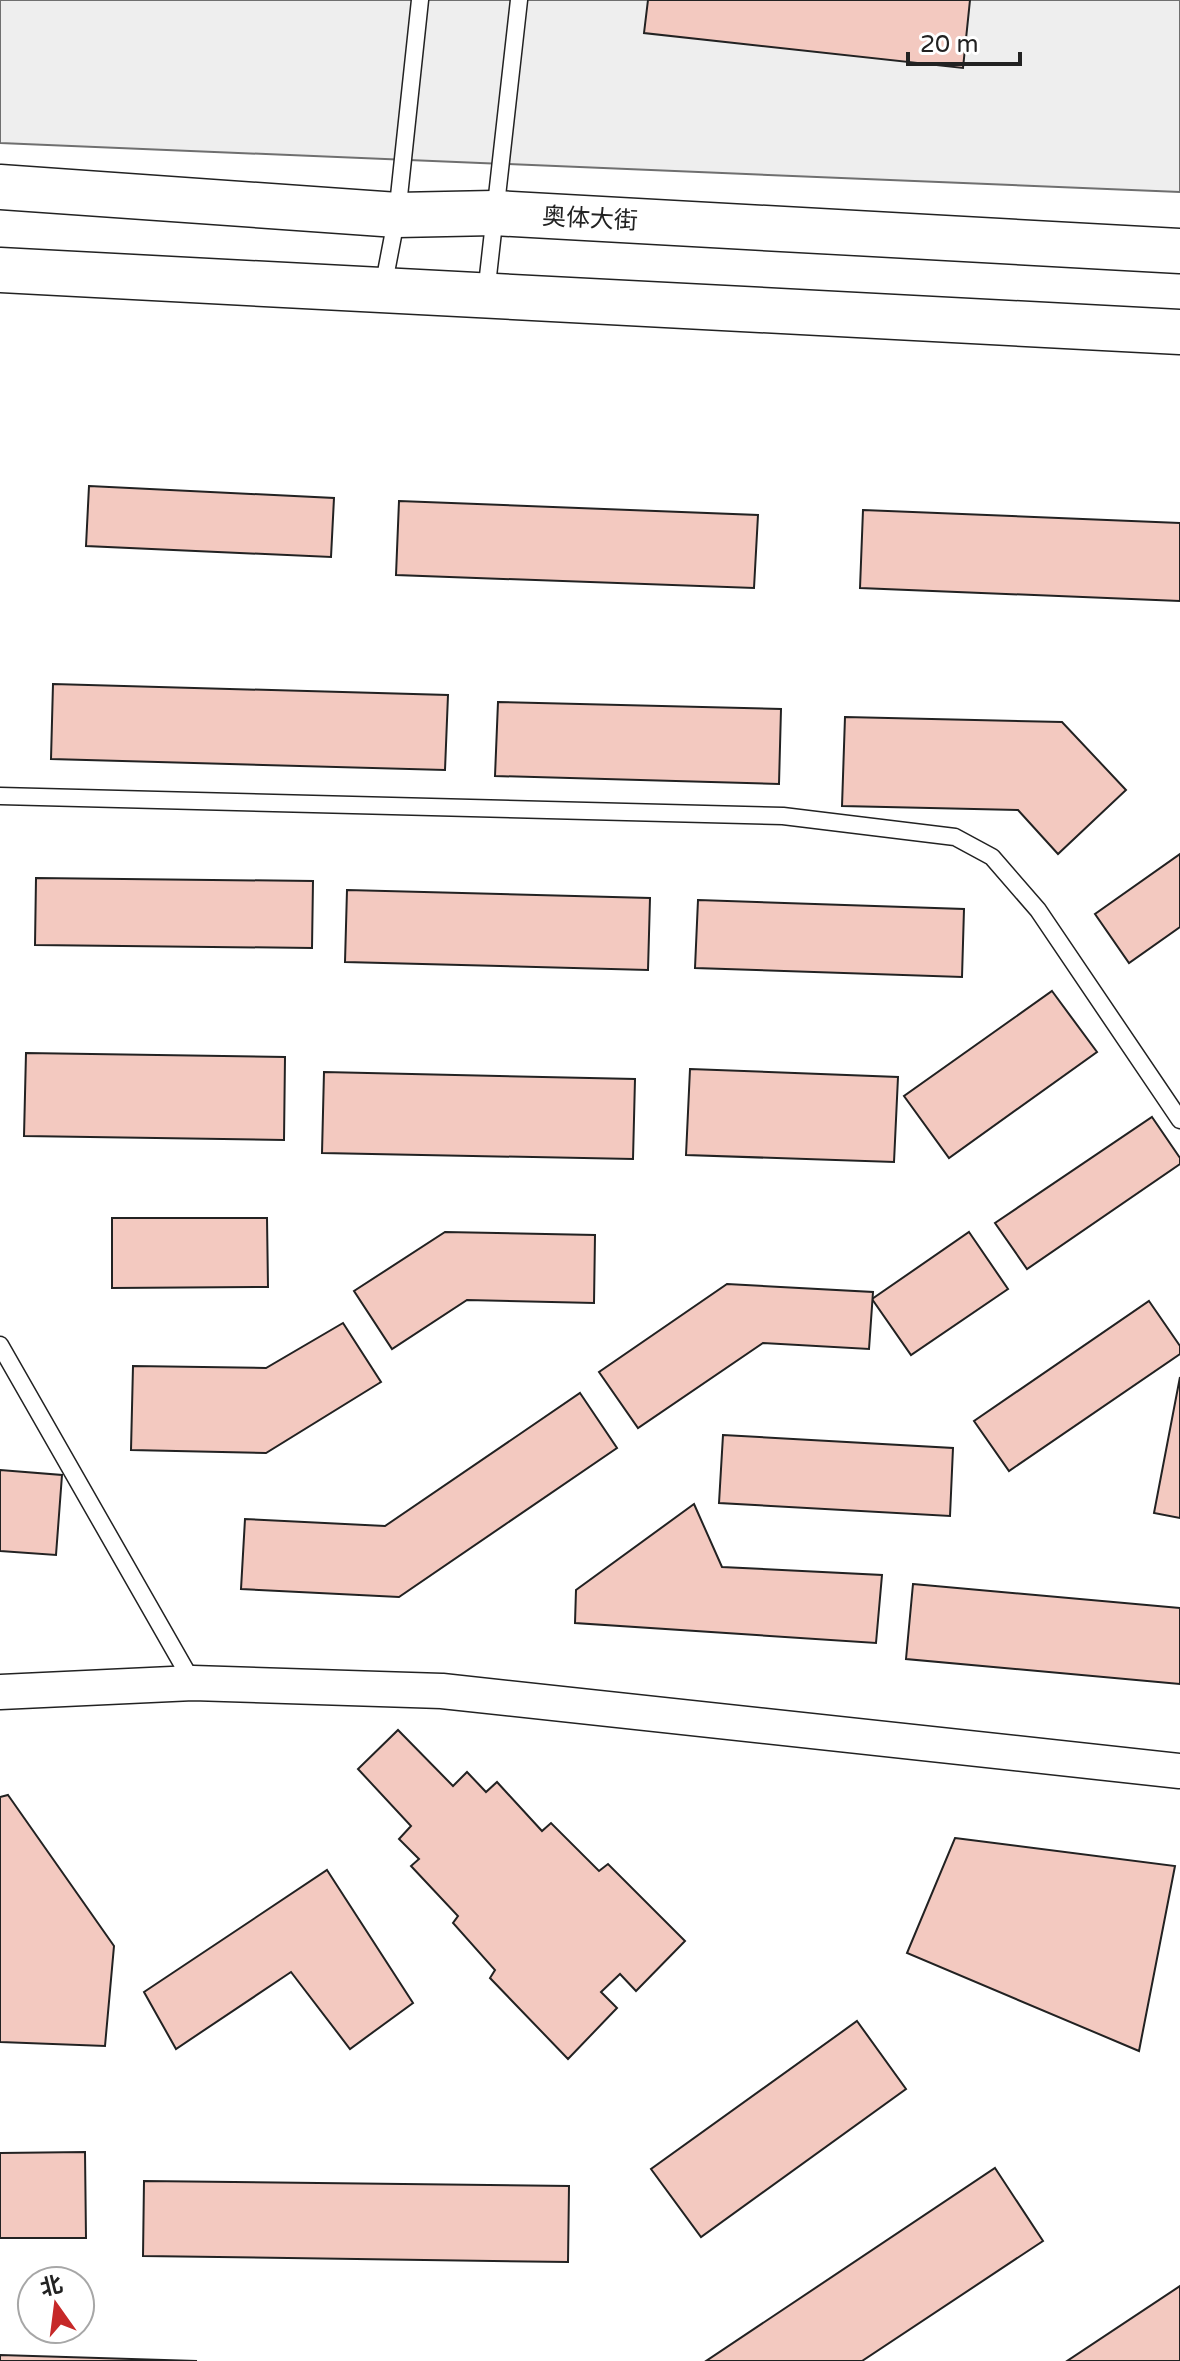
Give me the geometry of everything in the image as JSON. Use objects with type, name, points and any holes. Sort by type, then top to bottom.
[{"type":"main road","name":"奥体大街","points":[[0,187],[397,215],[494,213],[1180,251]]},
{"type":"main road","points":[[0,270],[1180,332]]},
{"type":"street","points":[[0,1692],[193,1683],[442,1691],[1180,1771]]},
{"type":"lane","points":[[382,290],[397,215],[420,0]]},
{"type":"lane","points":[[486,295],[519,0]]},
{"type":"lane","points":[[0,796],[783,816],[955,837],[992,857],[1038,910],[1180,1120]]},
{"type":"lane","points":[[0,1345],[193,1683]]},
{"type":"shaded area","points":[[0,0],[1180,0],[1180,192],[0,143]]},
{"type":"building","points":[[648,0],[970,0],[963,68],[644,33]]},
{"type":"building","points":[[89,486],[334,498],[331,557],[86,546]]},
{"type":"building","points":[[399,501],[758,515],[754,588],[396,575]]},
{"type":"building","points":[[863,510],[1180,523],[1180,601],[860,588]]},
{"type":"building","points":[[53,684],[448,695],[445,770],[51,759]]},
{"type":"building","points":[[498,702],[781,709],[779,784],[495,776]]},
{"type":"building","points":[[845,717],[1062,722],[1126,790],[1058,854],[1018,810],[842,806]]},
{"type":"building","points":[[1180,854],[1180,927],[1129,963],[1095,914]]},
{"type":"building","points":[[36,878],[313,881],[312,948],[35,945]]},
{"type":"building","points":[[347,890],[650,898],[648,970],[345,962]]},
{"type":"building","points":[[698,900],[964,909],[962,977],[695,968]]},
{"type":"building","points":[[1052,991],[1097,1052],[949,1158],[904,1096]]},
{"type":"building","points":[[26,1053],[285,1057],[284,1140],[24,1136]]},
{"type":"building","points":[[690,1069],[898,1077],[894,1162],[686,1155]]},
{"type":"building","points":[[324,1072],[635,1079],[633,1159],[322,1153]]},
{"type":"building","points":[[1152,1117],[1180,1158],[1180,1164],[1027,1269],[995,1223]]},
{"type":"building","points":[[112,1218],[267,1218],[268,1287],[112,1288]]},
{"type":"building","points":[[445,1232],[595,1235],[594,1303],[467,1300],[392,1349],[354,1291]]},
{"type":"building","points":[[969,1232],[1008,1289],[911,1355],[872,1299]]},
{"type":"building","points":[[727,1284],[873,1292],[869,1349],[763,1343],[638,1428],[599,1372]]},
{"type":"building","points":[[1149,1301],[1180,1346],[1180,1354],[1009,1471],[974,1421]]},
{"type":"building","points":[[343,1323],[381,1382],[266,1453],[131,1450],[133,1366],[266,1368]]},
{"type":"building","points":[[1180,1377],[1180,1518],[1154,1513]]},
{"type":"building","points":[[580,1393],[617,1448],[399,1597],[241,1589],[245,1519],[385,1526]]},
{"type":"building","points":[[723,1435],[953,1448],[950,1516],[719,1503]]},
{"type":"building","points":[[0,1470],[62,1475],[56,1555],[0,1551]]},
{"type":"building","points":[[694,1504],[722,1567],[882,1575],[876,1643],[575,1623],[576,1590]]},
{"type":"building","points":[[913,1584],[1180,1608],[1180,1684],[906,1659]]},
{"type":"building","points":[[398,1730],[453,1786],[467,1772],[486,1792],[497,1782],[542,1831],[551,1823],[599,1871],[608,1864],[685,1941],[636,1991],[620,1974],[601,1992],[617,2008],[568,2059],[490,1978],[495,1970],[453,1923],[458,1916],[411,1866],[419,1859],[399,1839],[411,1826],[358,1769]]},
{"type":"building","points":[[8,1795],[114,1946],[105,2046],[0,2042],[0,1797]]},
{"type":"building","points":[[955,1838],[1175,1866],[1139,2051],[907,1953]]},
{"type":"building","points":[[327,1870],[413,2003],[350,2049],[291,1972],[176,2049],[144,1992]]},
{"type":"building","points":[[857,2021],[906,2089],[701,2237],[651,2169]]},
{"type":"building","points":[[85,2152],[86,2238],[0,2238],[0,2153]]},
{"type":"building","points":[[995,2168],[1043,2241],[862,2361],[706,2361]]},
{"type":"building","points":[[144,2181],[569,2186],[568,2262],[143,2256]]},
{"type":"building","points":[[1180,2286],[1180,2361],[1067,2361]]},
{"type":"building","points":[[0,2355],[197,2361],[0,2361]]}]
